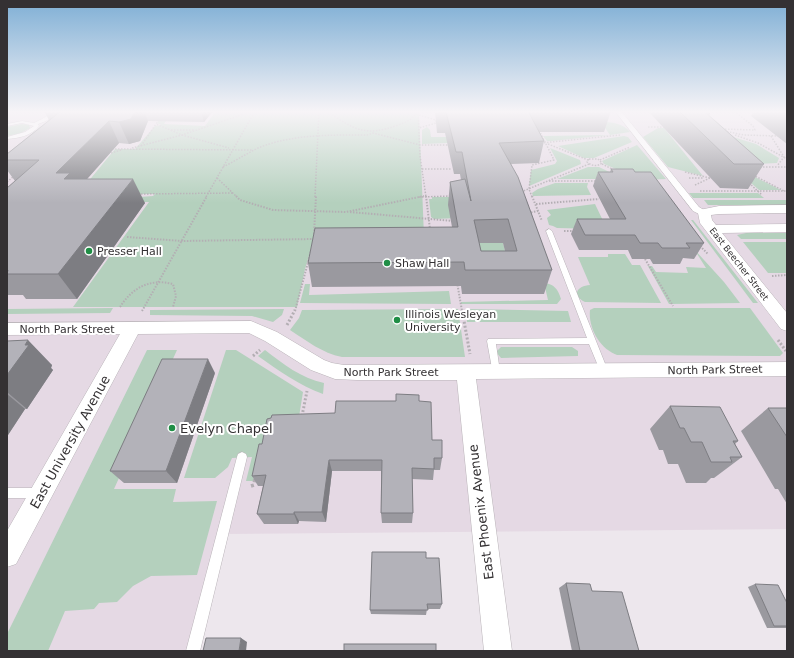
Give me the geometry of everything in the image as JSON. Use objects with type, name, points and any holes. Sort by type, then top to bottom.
[{"type":"street","name":"East Beecher Street","points":[[642,142],[696,209],[704,213],[705,220],[787,325]]},
{"type":"street","points":[[704,213],[719,210],[787,210]]},
{"type":"street","points":[[712,229],[787,228]]},
{"type":"street","name":"North Park Street","points":[[7,330],[252,327],[265,332],[312,361],[328,369],[361,374],[787,369]]},
{"type":"street","name":"East University Avenue","points":[[7,555],[132,328]]},
{"type":"street","name":"East Phoenix Avenue","points":[[470,372],[498,651]]},
{"type":"lane","points":[[550,231],[604,371]]},
{"type":"lane","points":[[496,372],[491,342],[592,341]]},
{"type":"lane","points":[[193,651],[242,457]]},
{"type":"lane","points":[[7,493],[42,493]]},
{"type":"path","points":[[141,146],[144,142]]},
{"type":"path","points":[[111,153],[157,142]]},
{"type":"path","points":[[206,142],[233,149]]},
{"type":"path","points":[[132,328],[237,142]]},
{"type":"path","points":[[223,167],[254,150],[282,142]]},
{"type":"path","points":[[312,244],[314,239],[318,142]]},
{"type":"path","points":[[407,142],[420,145],[457,145]]},
{"type":"path","points":[[420,142],[430,233]]},
{"type":"path","points":[[539,142],[546,143],[588,160],[593,158],[600,160],[642,142]]},
{"type":"path","points":[[546,143],[555,142]]},
{"type":"path","points":[[754,142],[787,159]]},
{"type":"path","points":[[775,142],[784,157]]},
{"type":"path","points":[[546,143],[554,160],[532,165],[529,189],[545,231],[578,231]]},
{"type":"path","points":[[107,149],[254,150]]},
{"type":"path","points":[[777,166],[784,157]]},
{"type":"path","points":[[588,160],[589,164]]},
{"type":"path","points":[[600,160],[602,164],[616,171]]},
{"type":"path","points":[[516,194],[589,164],[596,166],[602,164]]},
{"type":"path","points":[[759,167],[787,167]]},
{"type":"path","points":[[422,168],[451,169]]},
{"type":"path","points":[[749,173],[786,192]]},
{"type":"path","points":[[7,182],[16,174]]},
{"type":"path","points":[[217,178],[240,200],[273,210],[346,212],[429,220],[456,221]]},
{"type":"path","points":[[10,179],[15,179]]},
{"type":"path","points":[[546,181],[600,181]]},
{"type":"path","points":[[748,181],[766,199]]},
{"type":"path","points":[[682,191],[786,192]]},
{"type":"path","points":[[133,194],[233,193]]},
{"type":"path","points":[[346,212],[426,196],[456,196]]},
{"type":"path","points":[[535,204],[599,198]]},
{"type":"path","points":[[524,213],[538,211]]},
{"type":"path","points":[[127,237],[182,240],[322,239]]},
{"type":"path","points":[[704,245],[699,245],[709,255]]},
{"type":"path","points":[[253,356],[286,327],[297,307],[311,248]]},
{"type":"path","points":[[645,259],[673,306]]},
{"type":"path","points":[[305,269],[310,269]]},
{"type":"path","points":[[768,276],[787,276]]},
{"type":"path","points":[[457,279],[470,372]]},
{"type":"path","points":[[120,307],[130,293],[152,281],[172,284],[176,292],[176,299],[173,307]]},
{"type":"path","points":[[302,420],[306,391]]},
{"type":"path","points":[[254,482],[256,472]]},
{"type":"shaded area","name":"Illinois Wesleyan University","points":[[7,142],[787,142],[787,529],[222,534],[190,651],[7,651]]},
{"type":"green space","points":[[141,142],[420,142],[424,237],[314,239],[305,269],[297,307],[73,307],[149,202],[135,202],[139,197],[153,196],[155,194],[78,194],[115,149],[135,149]]},
{"type":"green space","points":[[422,142],[448,142],[448,143],[422,144]]},
{"type":"green space","points":[[586,142],[632,142],[594,158],[584,158],[558,146]]},
{"type":"green space","points":[[647,142],[675,142],[703,176],[668,167]]},
{"type":"green space","points":[[731,142],[748,142],[756,144],[779,158],[777,163],[759,164]]},
{"type":"green space","points":[[637,145],[666,179],[642,180],[604,164],[602,161]]},
{"type":"green space","points":[[550,148],[580,160],[581,164],[529,186],[531,170],[555,164],[557,161]]},
{"type":"green space","points":[[588,167],[599,167],[624,179],[557,179]]},
{"type":"green space","points":[[751,175],[781,190],[759,190],[751,183]]},
{"type":"green space","points":[[555,183],[588,183],[587,187],[591,195],[533,196],[532,193],[538,189]]},
{"type":"green space","points":[[689,193],[758,193],[764,198],[693,198]]},
{"type":"green space","points":[[432,197],[452,197],[459,218],[434,219],[431,217],[429,199],[432,199]]},
{"type":"green space","points":[[704,200],[787,200],[787,205],[708,205]]},
{"type":"green space","points":[[595,204],[606,227],[599,229],[557,228],[549,225],[547,218],[551,215],[547,210]]},
{"type":"green space","points":[[691,220],[693,220],[758,303],[753,303]]},
{"type":"green space","points":[[746,233],[787,233],[787,239],[741,239],[737,235]]},
{"type":"green space","points":[[743,242],[787,242],[787,273],[768,273]]},
{"type":"green space","points":[[470,243],[503,243],[511,275]]},
{"type":"green space","points":[[694,249],[724,282],[740,303],[669,304],[648,266],[652,266],[656,272],[688,273],[686,267],[706,268]]},
{"type":"green space","points":[[608,254],[625,254],[632,265],[640,265],[661,303],[585,302],[578,297],[577,291],[579,289],[590,285],[578,257],[608,257]]},
{"type":"green space","points":[[544,283],[553,286],[557,290],[561,299],[557,304],[461,304],[461,302],[548,300]]},
{"type":"green space","points":[[305,284],[310,284],[309,295],[449,291],[451,304],[300,303]]},
{"type":"green space","points":[[113,308],[110,313],[7,314],[7,309]]},
{"type":"green space","points":[[594,308],[750,308],[783,353],[780,356],[617,355],[605,348],[600,343],[593,331],[590,310]]},
{"type":"green space","points":[[284,309],[282,315],[273,322],[252,316],[150,315],[150,310]]},
{"type":"green space","points":[[458,309],[465,357],[342,357],[321,350],[290,330],[299,318],[302,310]]},
{"type":"green space","points":[[466,309],[568,311],[571,322],[467,322]]},
{"type":"green space","points":[[501,347],[572,347],[578,351],[578,356],[501,358],[496,352]]},
{"type":"green space","points":[[147,350],[177,350],[114,489],[176,489],[173,502],[217,501],[197,575],[151,576],[133,586],[117,602],[99,603],[94,609],[65,611],[48,651],[7,651],[7,634]]},
{"type":"green space","points":[[226,350],[236,350],[303,392],[298,423],[268,425],[253,481],[246,481],[252,457],[232,458],[228,467],[215,478],[184,478]]},
{"type":"green space","points":[[265,350],[300,374],[324,383],[323,394],[297,382],[258,356]]},
{"type":"building","points":[[22,142],[88,142],[56,173],[70,173],[64,179],[133,179],[58,274],[7,274],[7,188],[39,160],[7,160],[7,154]]},
{"type":"building","points":[[453,142],[528,142],[499,143],[518,177],[552,270],[465,270],[464,262],[308,263],[315,228],[458,227],[450,182],[465,179],[471,201],[462,152],[456,152]],"holes":[[[508,219],[517,251],[481,251],[474,220]]]},
{"type":"building","points":[[711,142],[739,142],[764,164],[734,164]]},
{"type":"building","points":[[611,169],[633,169],[635,172],[651,172],[704,243],[686,243],[690,248],[662,248],[658,243],[640,243],[635,235],[585,235],[577,219],[626,219],[598,172],[613,172]]},
{"type":"building","points":[[28,340],[25,345],[29,345],[7,375],[7,341]]},
{"type":"building","points":[[162,359],[208,359],[166,471],[110,471]]},
{"type":"building","points":[[396,394],[419,395],[419,401],[431,402],[432,440],[442,440],[442,458],[434,458],[434,469],[412,468],[413,513],[381,513],[382,460],[329,460],[322,512],[257,514],[266,475],[252,476],[259,444],[262,444],[267,419],[271,418],[272,415],[335,413],[336,401],[396,401]]},
{"type":"building","points":[[670,406],[720,407],[738,441],[733,441],[742,457],[730,457],[732,462],[711,462],[702,442],[691,442],[684,428],[680,428]]},
{"type":"building","points":[[768,408],[787,408],[787,437]]},
{"type":"building","points":[[372,552],[426,552],[426,558],[439,558],[442,604],[427,604],[428,610],[370,610]]},
{"type":"building","points":[[566,583],[590,584],[592,591],[622,592],[639,651],[580,651]]},
{"type":"building","points":[[755,584],[778,585],[787,603],[787,626],[774,626]]},
{"type":"building","points":[[206,638],[241,638],[239,651],[203,651]]},
{"type":"building","points":[[344,644],[436,644],[436,651],[344,651]]},
{"type":"place","name":"Presser Hall","points":[[89,251]]},
{"type":"place","name":"Shaw Hall","points":[[387,263]]},
{"type":"place","name":"Illinois Wesleyan University","points":[[397,320]]},
{"type":"place","name":"Evelyn Chapel","points":[[172,428]]}]
